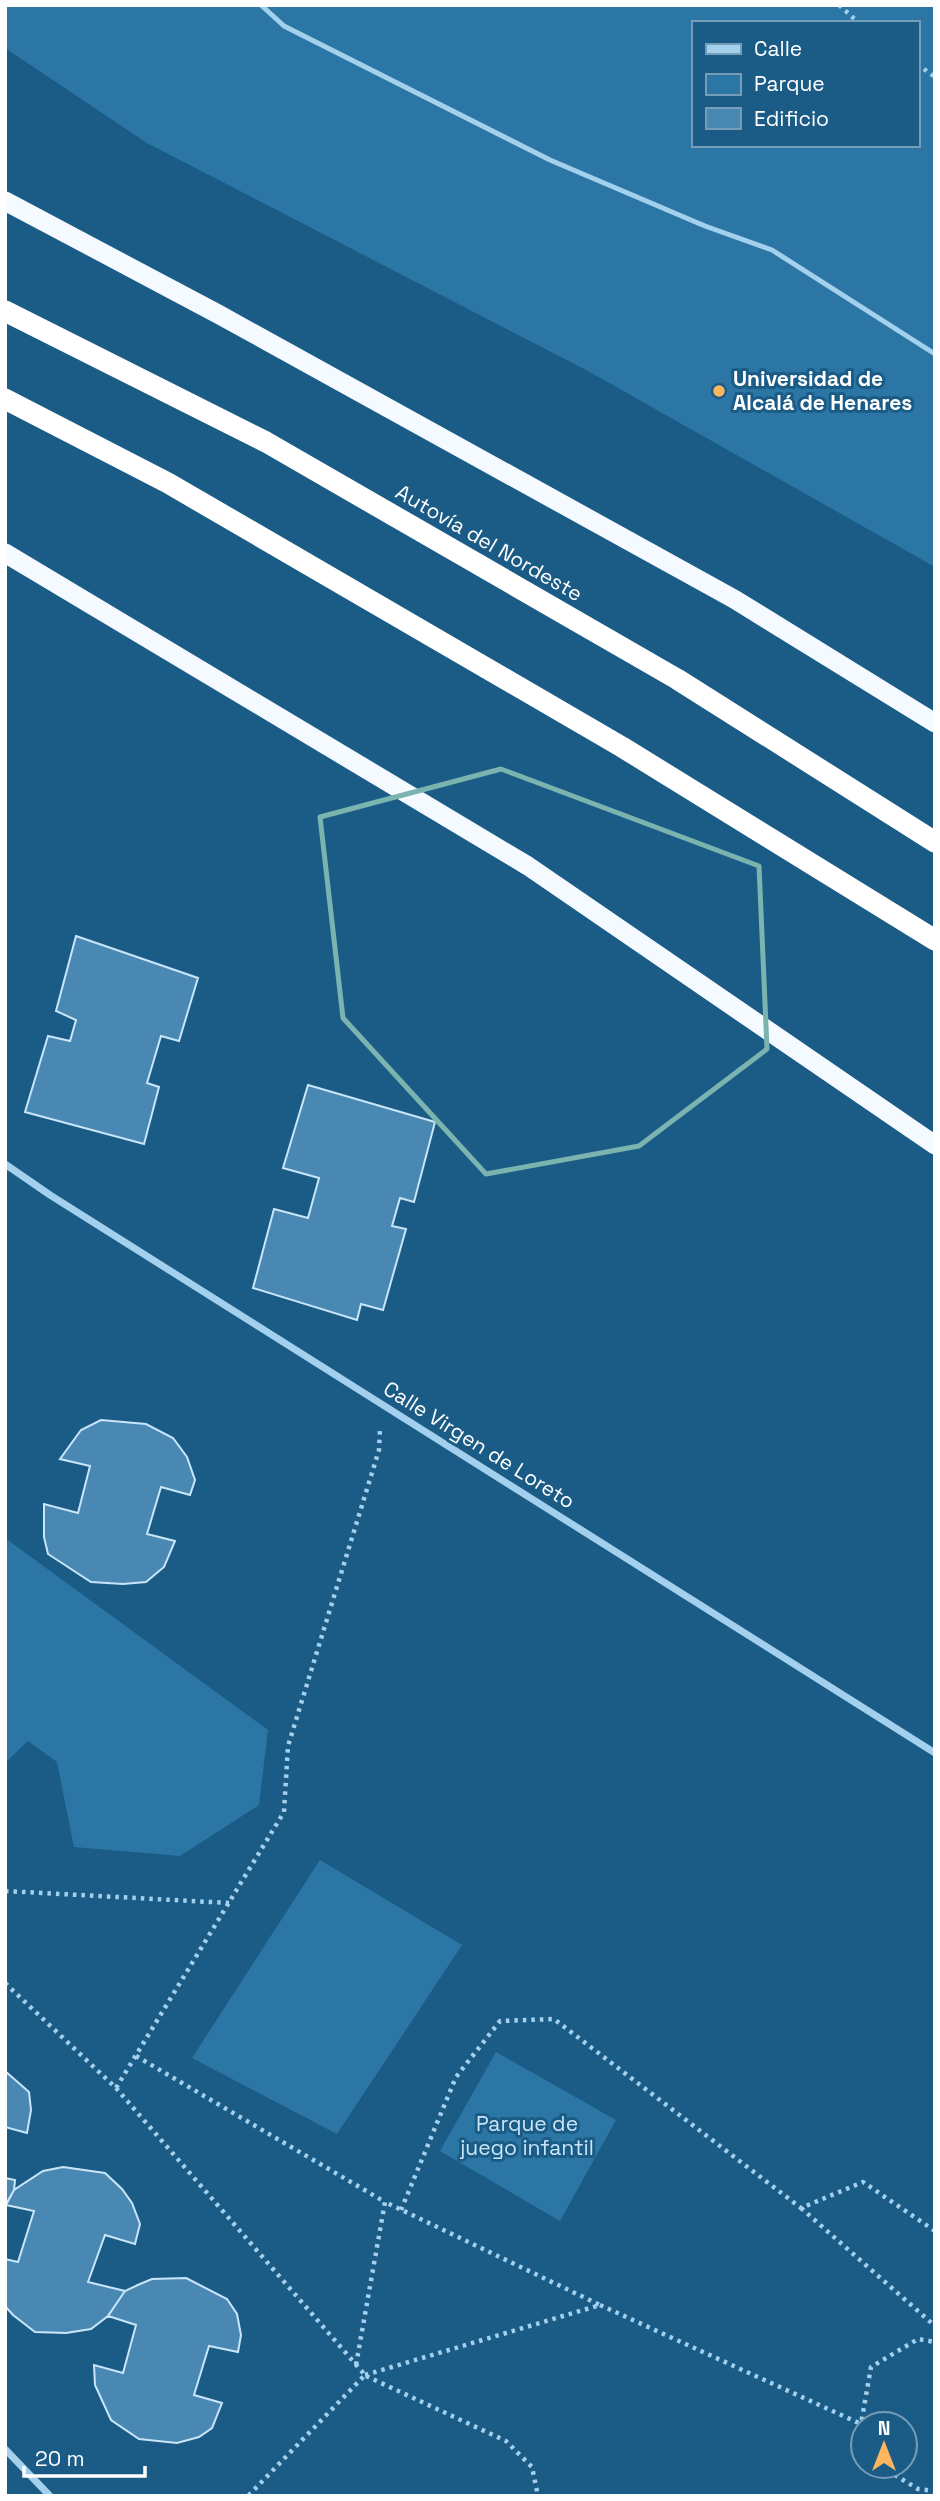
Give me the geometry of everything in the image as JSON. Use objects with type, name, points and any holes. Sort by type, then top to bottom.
[{"type":"highway","points":[[5,201],[218,314],[734,598],[935,723]]},
{"type":"highway","name":"Autovía del Nordeste","points":[[5,311],[266,442],[677,679],[935,842]]},
{"type":"highway","points":[[5,399],[168,483],[598,733],[935,940]]},
{"type":"highway","points":[[5,553],[528,866],[935,1145]]},
{"type":"street","name":"Calle Virgen de Loreto","points":[[5,1164],[935,1754]]},
{"type":"street","points":[[5,2449],[50,2496]]},
{"type":"lane","points":[[261,5],[284,26],[550,160],[705,226],[772,250],[935,354]]},
{"type":"path","points":[[839,5],[857,21]]},
{"type":"path","points":[[919,65],[935,77]]},
{"type":"path","points":[[116,2088],[284,1812],[288,1746],[379,1450],[381,1404]]},
{"type":"path","points":[[5,1891],[229,1903]]},
{"type":"path","points":[[5,1983],[116,2088],[365,2375],[506,2441],[532,2466],[538,2496]]},
{"type":"path","points":[[401,2210],[456,2077],[500,2021],[554,2018],[801,2208],[935,2326]]},
{"type":"path","points":[[136,2056],[385,2202],[849,2420]]},
{"type":"path","points":[[801,2208],[863,2182],[935,2231]]},
{"type":"path","points":[[356,2365],[385,2202]]},
{"type":"path","points":[[247,2496],[365,2375],[600,2305]]},
{"type":"path","points":[[864,2410],[871,2367],[918,2339],[935,2342]]},
{"type":"path","points":[[903,2480],[918,2489],[935,2491]]},
{"type":"highlighted area","points":[[501,769],[759,866],[767,1049],[639,1146],[486,1174],[343,1018],[320,817]]},
{"type":"green space","name":"Universidad de Alcalá de Henares","points":[[5,5],[935,5],[935,567],[588,371],[147,143],[5,48]]},
{"type":"green space","points":[[5,1538],[268,1730],[259,1805],[180,1856],[74,1847],[57,1762],[28,1741],[5,1763]]},
{"type":"green space","points":[[320,1860],[462,1945],[337,2134],[192,2058]]},
{"type":"green space","name":"Parque de juego infantil","points":[[496,2052],[616,2120],[560,2221],[440,2151]]},
{"type":"building","points":[[76,936],[198,978],[179,1041],[161,1036],[147,1083],[159,1087],[144,1144],[25,1112],[48,1036],[70,1041],[76,1020],[56,1011]]},
{"type":"building","points":[[308,1085],[435,1122],[414,1202],[400,1198],[392,1226],[406,1229],[383,1310],[361,1304],[357,1320],[253,1288],[274,1209],[308,1218],[319,1178],[283,1168]]},
{"type":"building","points":[[101,1420],[146,1424],[173,1438],[187,1457],[195,1480],[190,1495],[161,1487],[147,1534],[175,1541],[164,1567],[146,1582],[91,1582],[48,1554],[44,1537],[44,1504],[78,1513],[90,1466],[60,1459],[81,1430]]},
{"type":"building","points":[[5,2071],[29,2092],[31,2110],[27,2133],[5,2127]]},
{"type":"building","points":[[63,2167],[105,2173],[132,2203],[140,2224],[135,2244],[105,2235],[88,2282],[125,2291],[108,2316],[91,2329],[66,2333],[35,2332],[5,2306],[5,2259],[18,2262],[34,2211],[6,2205],[14,2190],[43,2171]]},
{"type":"building","points":[[5,2178],[15,2180],[14,2190],[5,2206]]},
{"type":"building","points":[[186,2278],[227,2299],[237,2314],[241,2335],[238,2352],[209,2346],[194,2395],[222,2403],[212,2428],[199,2437],[177,2443],[139,2439],[111,2420],[95,2385],[94,2365],[123,2373],[136,2325],[108,2316],[125,2291],[152,2279]]},
{"type":"place","name":"Universidad de Alcalá de Henares","points":[[719,391]]}]
